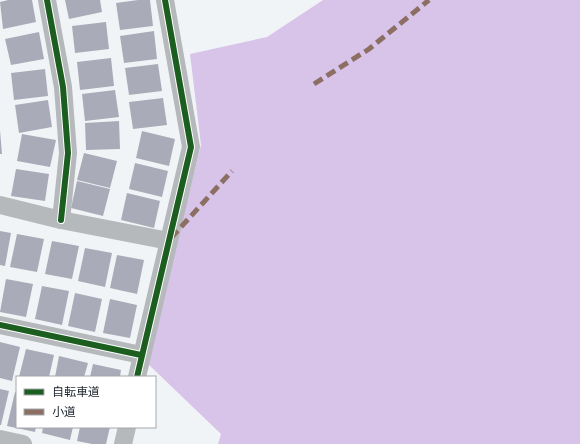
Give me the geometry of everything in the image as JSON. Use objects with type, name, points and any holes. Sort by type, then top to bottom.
[{"type":"street","points":[[47,0],[63,87],[68,153],[61,220]]},
{"type":"street","points":[[136,376],[191,147],[165,0]]},
{"type":"street","points":[[0,205],[61,220],[169,241]]},
{"type":"street","points":[[0,324],[141,355]]},
{"type":"street","points":[[123,444],[126,428]]},
{"type":"street","points":[[0,439],[23,444]]},
{"type":"shaded area","points":[[323,0],[580,0],[580,444],[218,444],[221,434],[147,363],[201,145],[190,54],[267,37]]},
{"type":"building","points":[[8,0],[32,0],[36,22],[3,29],[0,2]]},
{"type":"building","points":[[65,0],[100,0],[102,12],[69,19]]},
{"type":"building","points":[[150,0],[153,26],[120,30],[116,3]]},
{"type":"building","points":[[106,22],[109,49],[75,53],[72,26]]},
{"type":"building","points":[[154,31],[157,59],[124,63],[120,36]]},
{"type":"building","points":[[39,32],[44,59],[11,65],[5,39]]},
{"type":"building","points":[[111,58],[114,86],[80,90],[77,62]]},
{"type":"building","points":[[158,64],[162,91],[129,95],[125,68]]},
{"type":"building","points":[[45,69],[48,96],[14,100],[11,73]]},
{"type":"building","points":[[115,90],[119,117],[85,121],[82,94]]},
{"type":"building","points":[[163,98],[167,125],[133,129],[129,102]]},
{"type":"building","points":[[48,100],[52,127],[19,133],[15,105]]},
{"type":"building","points":[[119,121],[120,149],[86,150],[85,123]]},
{"type":"building","points":[[0,130],[2,154],[0,154]]},
{"type":"building","points":[[142,131],[175,139],[169,166],[136,158]]},
{"type":"building","points":[[22,134],[56,140],[50,167],[17,161]]},
{"type":"building","points":[[84,153],[117,161],[110,188],[77,180]]},
{"type":"building","points":[[135,163],[168,171],[162,197],[129,189]]},
{"type":"building","points":[[16,169],[49,174],[45,201],[11,196]]},
{"type":"building","points":[[77,181],[110,189],[103,216],[71,208]]},
{"type":"building","points":[[127,193],[160,201],[154,228],[121,220]]},
{"type":"building","points":[[0,231],[11,233],[5,266],[0,265]]},
{"type":"building","points":[[17,234],[44,239],[37,272],[10,267]]},
{"type":"building","points":[[52,241],[79,246],[72,279],[45,274]]},
{"type":"building","points":[[85,248],[112,253],[105,287],[78,281]]},
{"type":"building","points":[[117,255],[144,260],[137,294],[110,288]]},
{"type":"building","points":[[6,279],[33,284],[26,317],[0,312]]},
{"type":"building","points":[[42,286],[69,291],[62,325],[35,319]]},
{"type":"building","points":[[75,293],[102,299],[95,332],[68,326]]},
{"type":"building","points":[[110,299],[137,305],[130,338],[103,333]]},
{"type":"building","points":[[0,342],[20,347],[12,381],[0,378]]},
{"type":"building","points":[[26,349],[54,355],[49,376],[19,376]]},
{"type":"building","points":[[59,356],[88,363],[84,376],[55,376]]},
{"type":"building","points":[[93,364],[121,370],[120,376],[90,376]]},
{"type":"building","points":[[0,389],[9,391],[1,425],[0,425]]},
{"type":"building","points":[[15,392],[16,428],[7,426]]},
{"type":"building","points":[[16,428],[36,428],[35,432]]},
{"type":"building","points":[[43,428],[73,428],[70,440],[42,433]]},
{"type":"building","points":[[80,428],[110,428],[106,444],[92,444],[77,441]]},
{"type":"marked path","points":[[314,84],[369,49],[429,0]]},
{"type":"marked path","points":[[171,238],[232,171]]},
{"type":"cycle path","points":[[47,0],[63,87],[68,153],[61,220]]},
{"type":"cycle path","points":[[137,376],[191,147],[165,0]]},
{"type":"cycle path","points":[[0,325],[141,355]]}]
